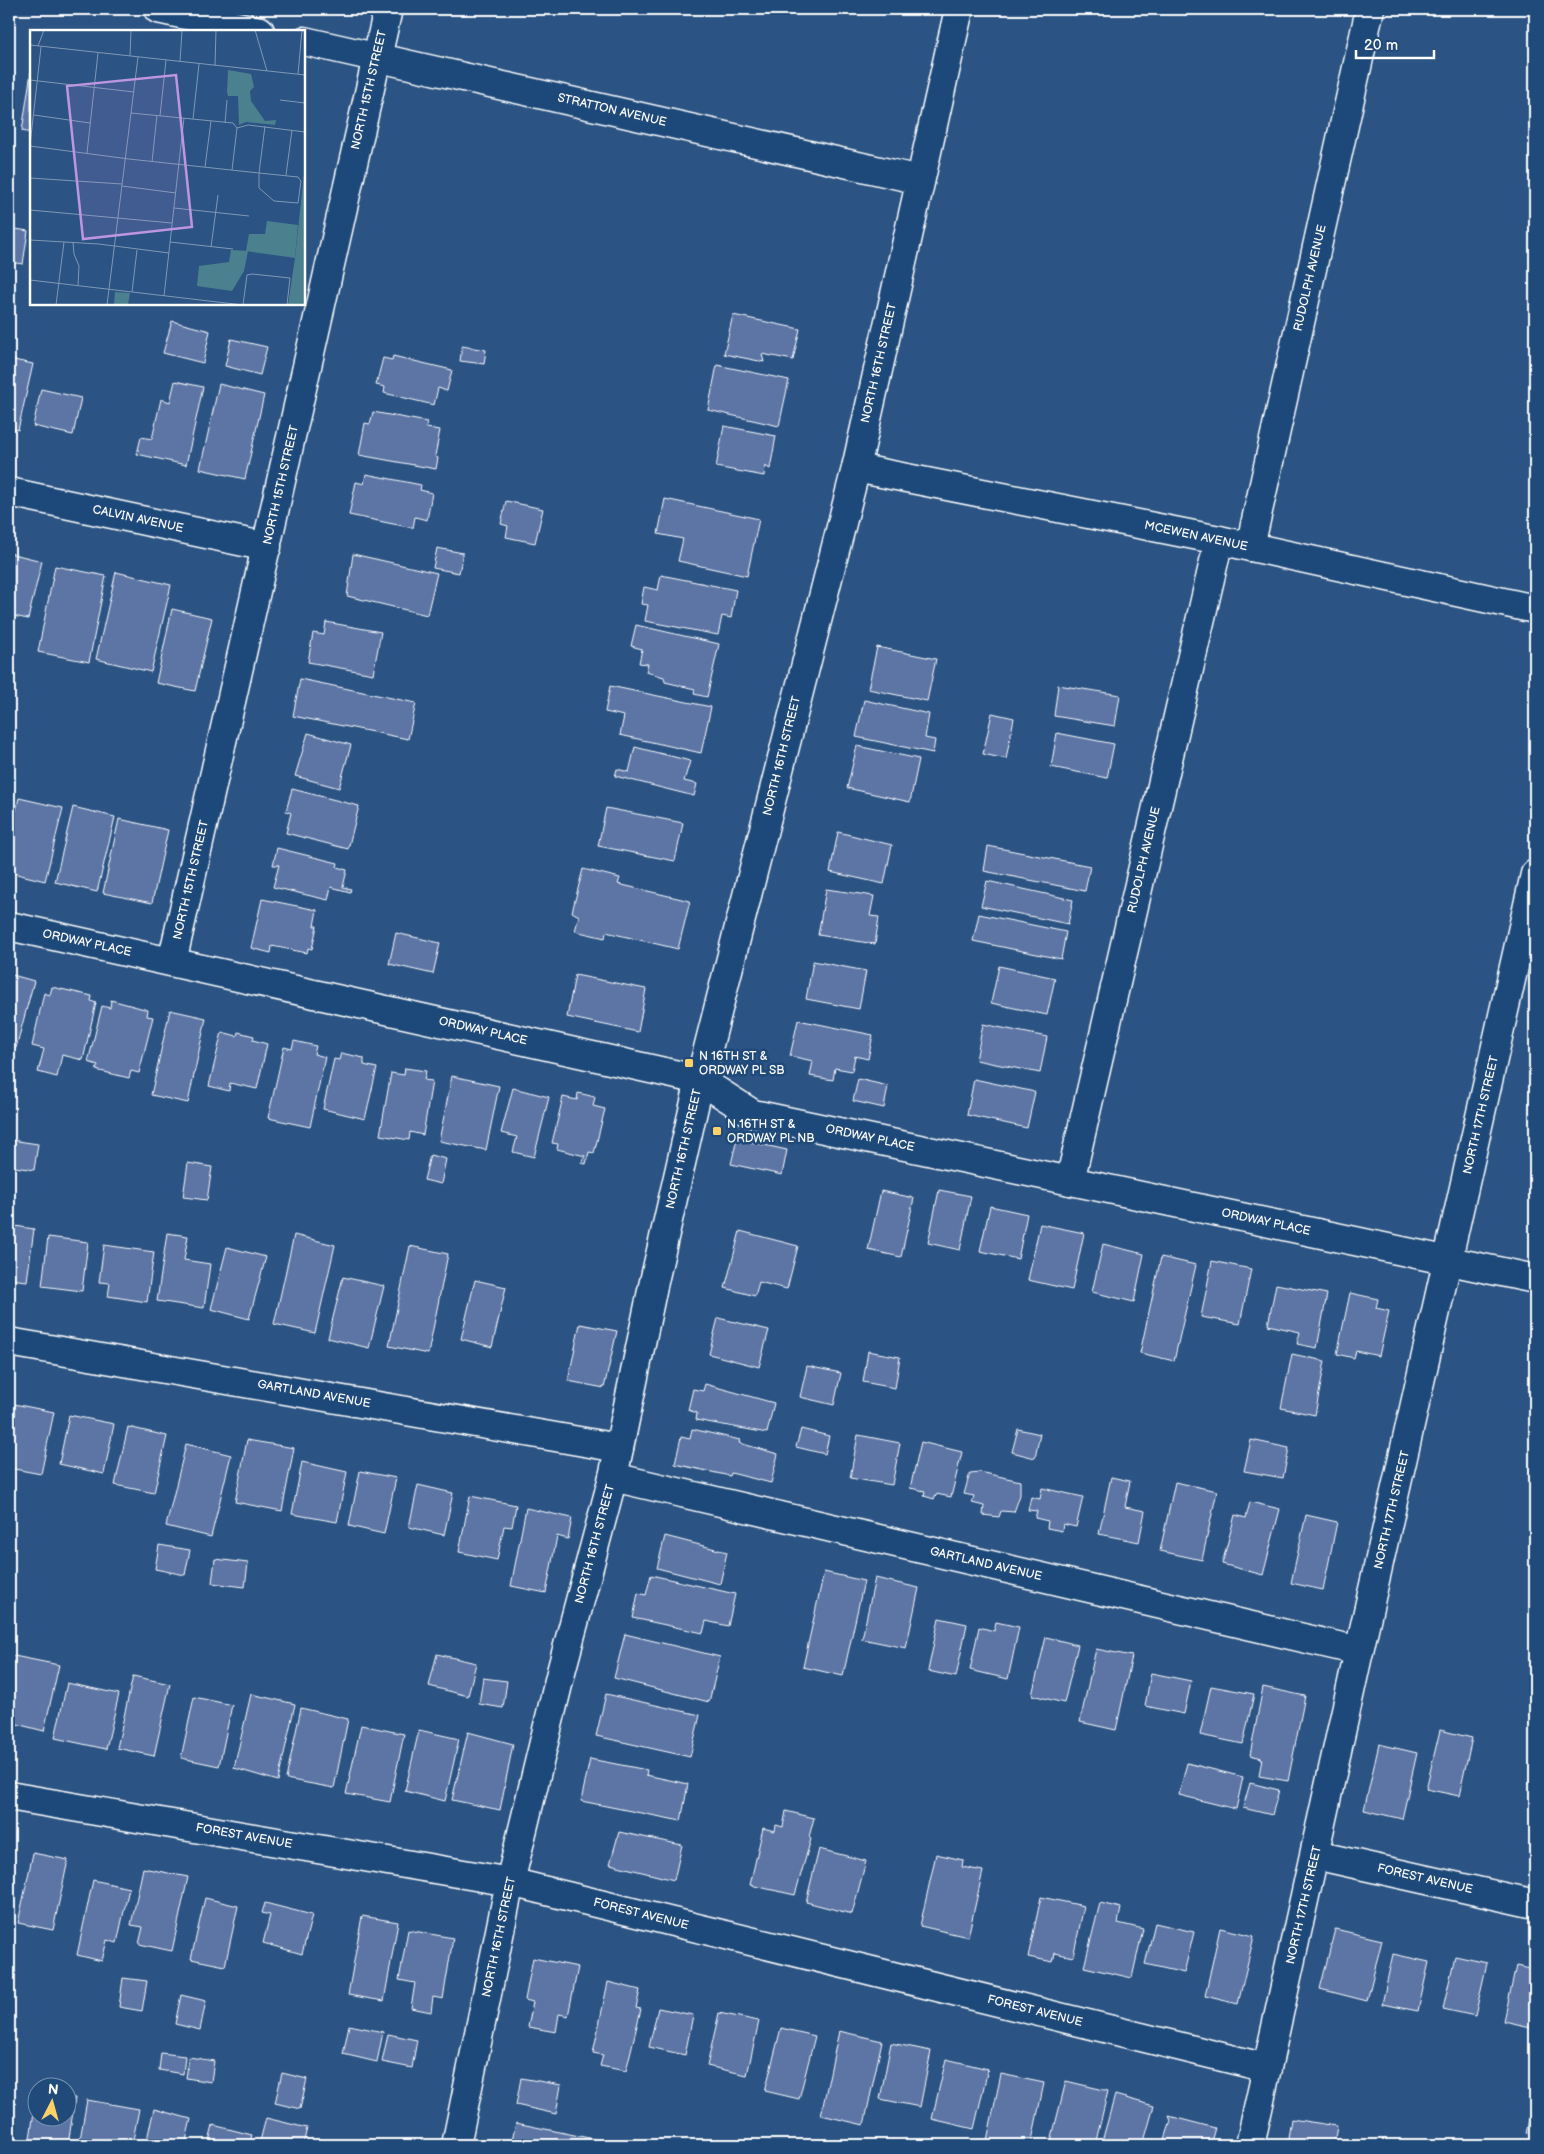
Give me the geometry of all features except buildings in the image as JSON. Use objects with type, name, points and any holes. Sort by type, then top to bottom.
[{"type":"street","points":[[158,9],[255,30]]},
{"type":"street","name":"NORTH 15TH STREET","points":[[172,962],[388,9]]},
{"type":"street","name":"NORTH 16TH STREET","points":[[456,2145],[510,1882],[562,1668],[613,1477],[700,1080],[856,468],[959,9]]},
{"type":"street","name":"RUDOLPH AVENUE","points":[[1250,547],[1370,9]]},
{"type":"street","name":"STRATTON AVENUE","points":[[305,41],[920,180]]},
{"type":"street","name":"MCEWEN AVENUE","points":[[856,468],[1219,540],[1535,609]]},
{"type":"street","name":"CALVIN AVENUE","points":[[9,492],[267,547]]},
{"type":"street","name":"RUDOLPH AVENUE","points":[[1070,1181],[1219,540]]},
{"type":"street","name":"NORTH 17TH STREET","points":[[1250,2145],[1315,1855],[1358,1651],[1535,874]]},
{"type":"street","name":"ORDWAY PLACE","points":[[9,926],[700,1080],[753,1114],[1535,1279]]},
{"type":"street","name":"GARTLAND AVENUE","points":[[9,1342],[619,1448]]},
{"type":"street","name":"GARTLAND AVENUE","points":[[613,1477],[1358,1651]]},
{"type":"street","name":"FOREST AVENUE","points":[[9,1796],[510,1882],[1267,2068]]},
{"type":"street","name":"FOREST AVENUE","points":[[1315,1855],[1535,1904]]},
{"type":"place","name":"N 16TH ST & ORDWAY PL SB","points":[[689,1063]]},
{"type":"place","name":"N 16TH ST & ORDWAY PL NB","points":[[717,1131]]}]
